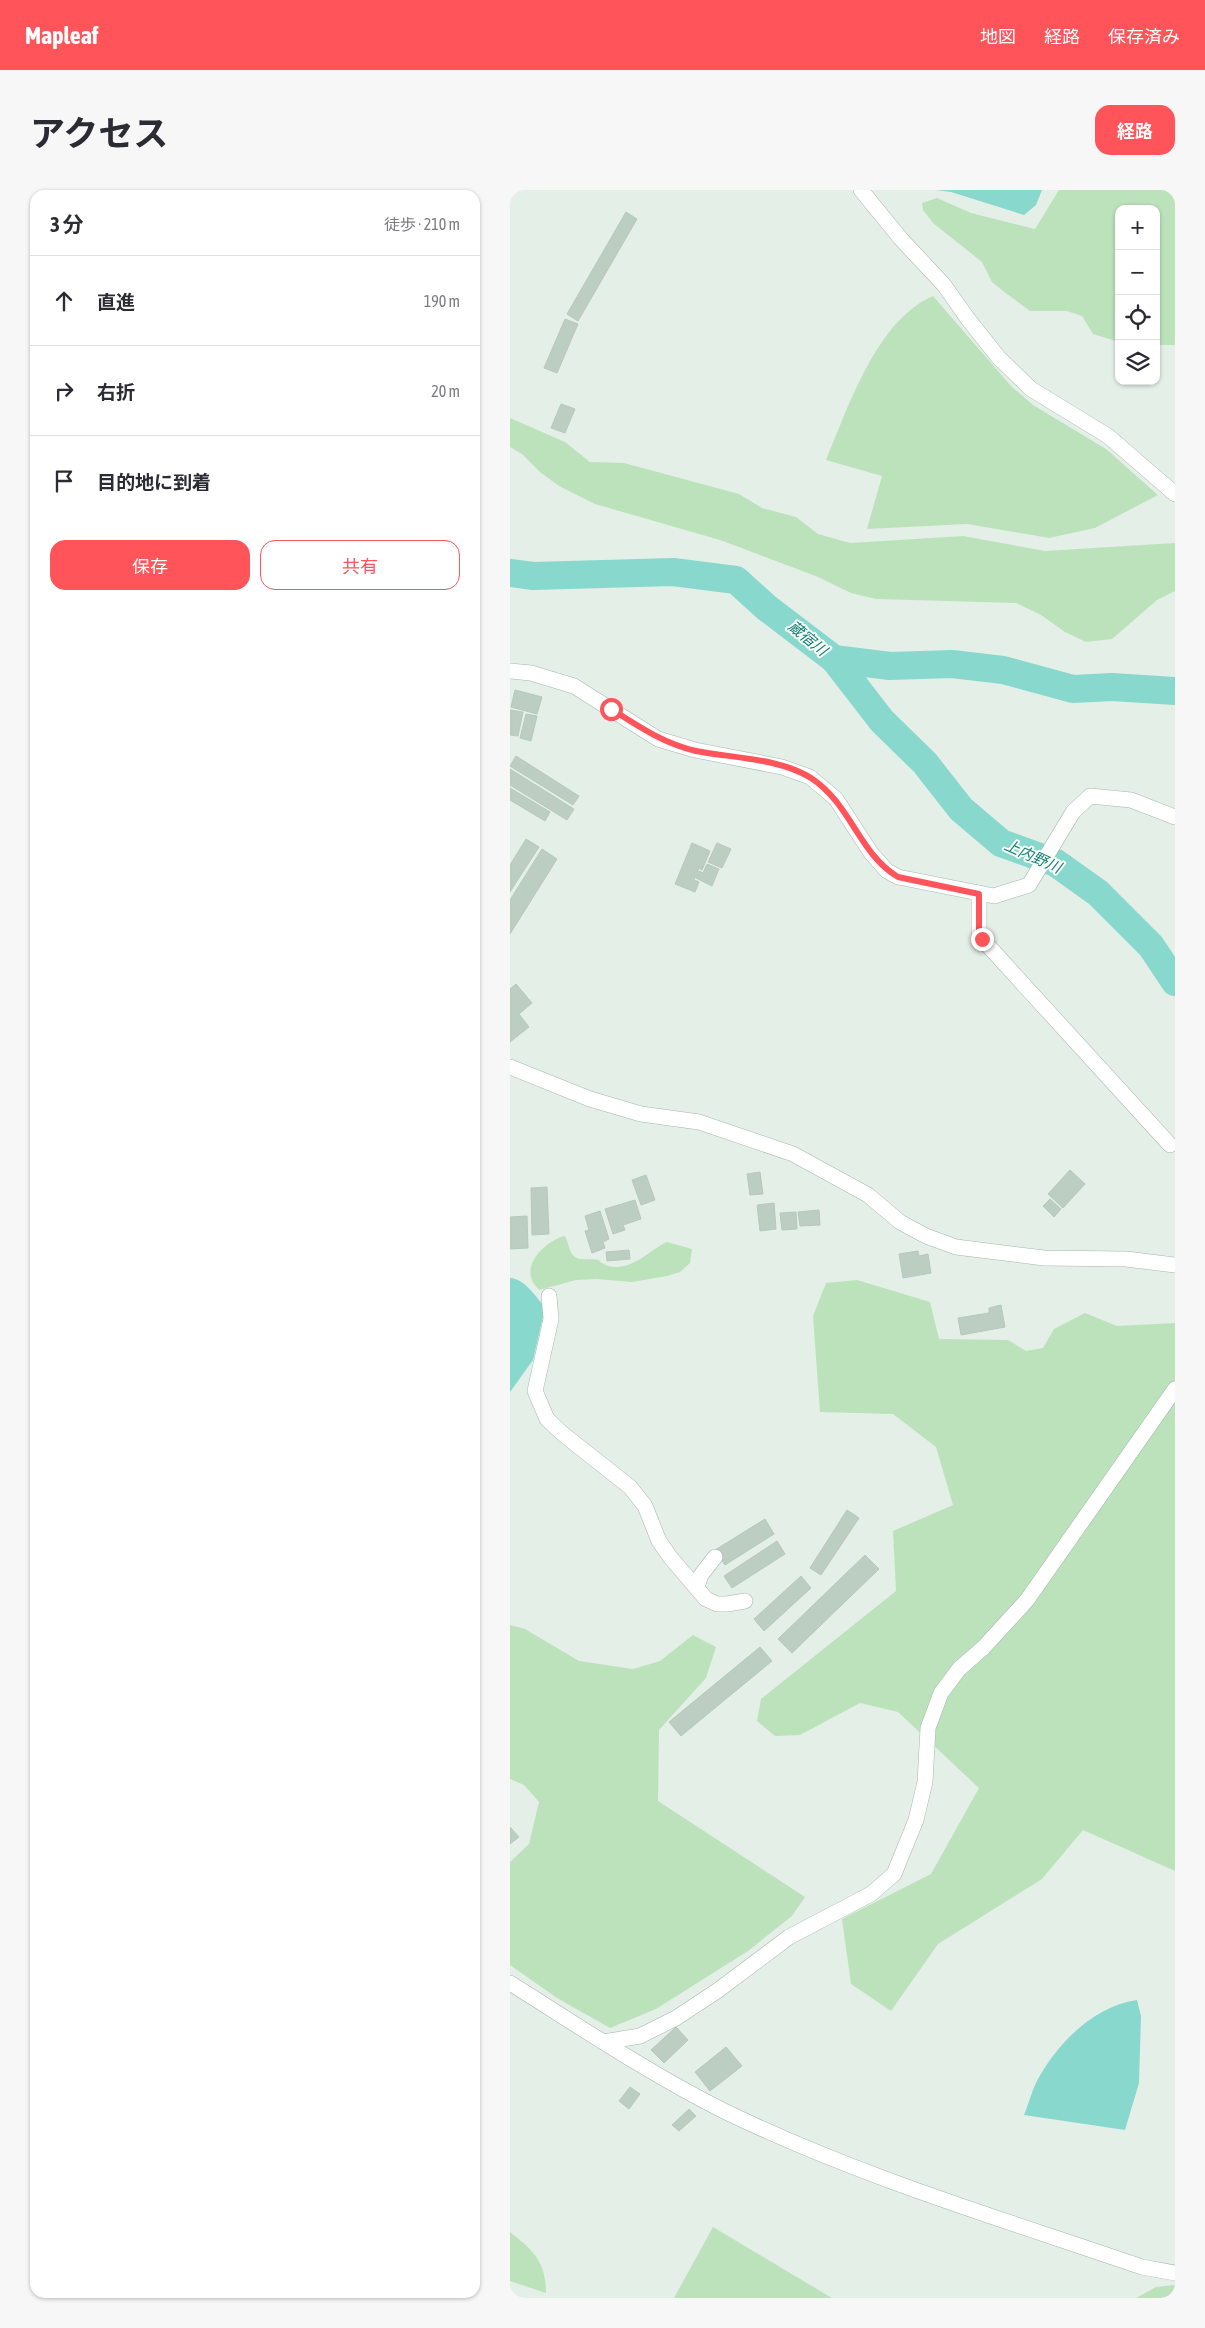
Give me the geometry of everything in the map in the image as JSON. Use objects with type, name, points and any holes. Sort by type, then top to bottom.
[{"type":"street","points":[[861,190],[944,285],[999,358],[1030,389],[1108,436],[1175,494]]},
{"type":"street","points":[[510,672],[531,673],[574,686],[658,739],[695,750],[782,767],[810,777],[836,799],[871,853],[887,870],[898,877],[994,896],[1029,885],[1073,812],[1090,796],[1131,800],[1175,817]]},
{"type":"street","points":[[979,894],[979,935],[982,939],[1170,1145]]},
{"type":"street","points":[[510,1067],[590,1099],[641,1114],[699,1122],[793,1154],[868,1195],[900,1222],[926,1236],[956,1247],[1044,1258],[1126,1259],[1175,1264]]},
{"type":"street","points":[[549,1296],[551,1319],[535,1391],[547,1419],[630,1487],[645,1506],[659,1541],[670,1557],[698,1587],[706,1599],[717,1604],[745,1601]]},
{"type":"street","points":[[603,2042],[640,2036],[676,2018],[717,1991],[789,1937],[871,1894],[894,1874],[916,1820],[925,1782],[928,1728],[941,1693],[959,1669],[984,1647],[1027,1600],[1175,1388]]},
{"type":"street","points":[[698,1587],[701,1575],[715,1557]]},
{"type":"street","points":[[510,1983],[665,2080],[725,2111],[824,2155],[906,2187],[1133,2264],[1175,2272]]},
{"type":"green space","points":[[1059,190],[1175,190],[1175,345],[1160,345],[1160,205],[1115,205],[1115,341],[1093,334],[1082,316],[1067,311],[1030,311],[992,282],[982,262],[933,223],[923,210],[922,203],[937,198],[971,213],[1035,229]]},
{"type":"green space","points":[[933,296],[1011,386],[1033,405],[1106,449],[1158,495],[1095,528],[1049,538],[967,524],[867,529],[882,476],[826,460],[855,391],[880,345],[895,325],[913,308]]},
{"type":"green space","points":[[510,418],[565,442],[590,462],[624,463],[739,494],[762,508],[796,517],[818,534],[850,543],[963,536],[1045,551],[1175,543],[1175,591],[1157,600],[1112,639],[1086,642],[1065,632],[1041,615],[1016,603],[876,599],[851,593],[818,577],[720,540],[595,504],[559,486],[540,472],[522,454],[510,447]]},
{"type":"green space","points":[[565,1236],[574,1256],[580,1259],[598,1260],[608,1266],[624,1266],[632,1263],[667,1242],[692,1249],[690,1263],[680,1272],[667,1276],[632,1282],[596,1279],[576,1280],[539,1290],[530,1273],[534,1259],[545,1247],[558,1238]]},
{"type":"green space","points":[[857,1280],[930,1302],[939,1339],[1008,1340],[1026,1351],[1043,1348],[1054,1329],[1085,1313],[1117,1326],[1175,1323],[1175,1871],[1083,1830],[1042,1879],[938,1944],[891,2011],[851,1984],[842,1919],[931,1874],[979,1788],[898,1712],[860,1703],[800,1735],[775,1736],[757,1721],[761,1699],[896,1591],[893,1531],[953,1505],[936,1447],[893,1414],[820,1412],[813,1316],[826,1283]]},
{"type":"green space","points":[[510,1625],[525,1629],[579,1661],[633,1669],[660,1661],[693,1635],[716,1647],[706,1678],[659,1730],[658,1801],[805,1897],[792,1916],[748,1951],[656,2009],[610,2028],[557,1998],[510,1965],[510,1862],[529,1844],[539,1802],[524,1785],[510,1779]]},
{"type":"green space","points":[[713,2227],[832,2298],[674,2298]]},
{"type":"green space","points":[[510,2232],[537,2258],[544,2273],[546,2293],[510,2281]]},
{"type":"green space","points":[[1175,2285],[1175,2298],[1136,2298],[1156,2287]]},
{"type":"water","points":[[936,190],[1042,190],[1036,205],[1024,215],[951,192]]},
{"type":"water","points":[[510,1278],[520,1281],[525,1285],[545,1308],[533,1360],[510,1392]]},
{"type":"water","points":[[1137,2000],[1141,2016],[1139,2083],[1125,2130],[1024,2115],[1038,2079],[1056,2052],[1067,2040],[1092,2018],[1106,2010]]},
{"type":"building","points":[[626,212],[637,219],[578,321],[567,314]]},
{"type":"building","points":[[565,319],[578,324],[557,373],[544,368]]},
{"type":"building","points":[[561,404],[575,409],[565,433],[551,428]]},
{"type":"building","points":[[515,690],[542,697],[537,714],[511,707]]},
{"type":"building","points":[[510,710],[523,712],[518,736],[510,735]]},
{"type":"building","points":[[526,714],[537,716],[531,741],[520,738]]},
{"type":"building","points":[[516,756],[579,796],[573,805],[510,766]]},
{"type":"building","points":[[510,769],[574,809],[567,820],[510,785]]},
{"type":"building","points":[[510,788],[550,812],[545,821],[510,800]]},
{"type":"building","points":[[526,839],[539,847],[510,892],[510,865]]},
{"type":"building","points":[[692,843],[710,851],[702,870],[699,868],[694,880],[699,882],[695,892],[675,884]]},
{"type":"building","points":[[717,843],[731,849],[722,868],[708,862]]},
{"type":"building","points":[[542,849],[557,859],[510,934],[510,900]]},
{"type":"building","points":[[707,864],[719,869],[712,886],[696,878],[699,871],[703,873]]},
{"type":"building","points":[[516,984],[532,1003],[519,1014],[529,1027],[510,1042],[510,989]]},
{"type":"building","points":[[1070,1170],[1085,1184],[1063,1208],[1048,1194]]},
{"type":"building","points":[[760,1172],[763,1194],[750,1195],[747,1174]]},
{"type":"building","points":[[646,1175],[655,1200],[641,1205],[632,1180]]},
{"type":"building","points":[[547,1187],[549,1234],[532,1235],[531,1188]]},
{"type":"building","points":[[1050,1199],[1061,1209],[1054,1217],[1043,1206]]},
{"type":"building","points":[[635,1200],[641,1219],[623,1225],[625,1230],[613,1234],[605,1209]]},
{"type":"building","points":[[774,1203],[776,1229],[760,1231],[757,1205]]},
{"type":"building","points":[[819,1210],[820,1225],[800,1226],[798,1212]]},
{"type":"building","points":[[600,1211],[609,1239],[603,1242],[605,1248],[592,1253],[585,1231],[589,1230],[585,1216]]},
{"type":"building","points":[[796,1212],[797,1229],[782,1230],[780,1213]]},
{"type":"building","points":[[527,1216],[528,1248],[510,1249],[510,1217]]},
{"type":"building","points":[[629,1250],[630,1259],[607,1261],[606,1252]]},
{"type":"building","points":[[918,1251],[919,1256],[928,1254],[931,1273],[903,1278],[899,1254]]},
{"type":"building","points":[[1001,1305],[1005,1327],[961,1335],[958,1318],[989,1313],[989,1308]]},
{"type":"building","points":[[847,1510],[859,1518],[821,1575],[810,1568]]},
{"type":"building","points":[[765,1519],[774,1534],[725,1565],[715,1550]]},
{"type":"building","points":[[777,1541],[785,1554],[732,1588],[724,1576]]},
{"type":"building","points":[[865,1555],[879,1569],[792,1653],[778,1639]]},
{"type":"building","points":[[801,1576],[811,1588],[764,1631],[754,1619]]},
{"type":"building","points":[[760,1647],[772,1661],[681,1736],[669,1722]]},
{"type":"building","points":[[510,1827],[519,1837],[510,1844]]},
{"type":"building","points":[[676,2027],[688,2040],[664,2063],[651,2050]]},
{"type":"building","points":[[726,2047],[742,2066],[710,2091],[695,2072]]},
{"type":"building","points":[[630,2087],[640,2094],[629,2109],[619,2101]]},
{"type":"building","points":[[689,2109],[696,2116],[679,2131],[672,2125]]},
{"type":"waterway","name":"蔵宿川","points":[[510,573],[533,576],[673,572],[736,580],[767,608],[834,659],[890,666],[952,664],[1003,670],[1073,689],[1112,687],[1175,691]]},
{"type":"waterway","name":"上内野川","points":[[834,659],[882,721],[925,763],[961,809],[1001,843],[1056,863],[1098,893],[1151,946],[1175,982]]},
{"type":"route","points":[[611,709],[658,739],[695,750],[735,756],[782,767],[810,777],[836,799],[858,830],[871,853],[887,870],[898,877],[979,894],[979,935],[982,939]]}]
